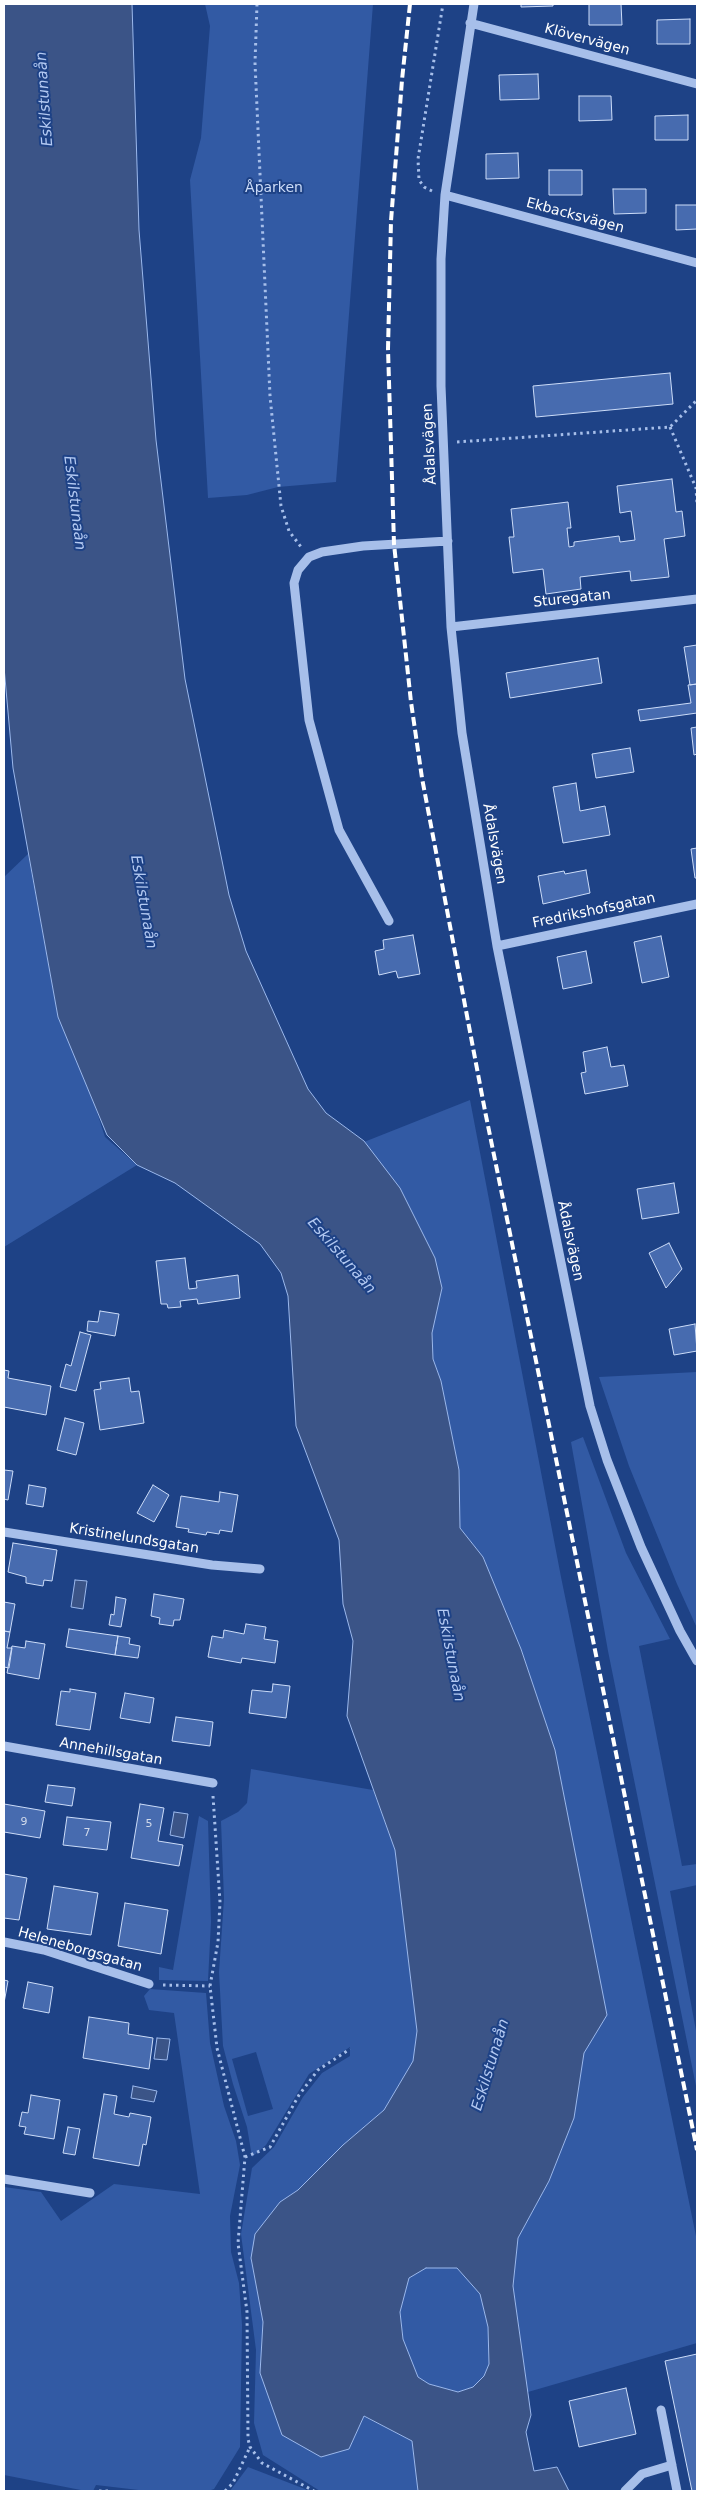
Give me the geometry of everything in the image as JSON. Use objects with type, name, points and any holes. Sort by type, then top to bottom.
[{"type":"street","name":"Ådalsvägen","points":[[474,4],[445,195],[441,259],[441,386],[451,627],[462,734],[498,946],[590,1406],[607,1460],[641,1547],[680,1631],[697,1660]]},
{"type":"street","name":"Klövervägen","points":[[470,23],[697,84]]},
{"type":"street","name":"Ekbacksvägen","points":[[445,195],[697,263]]},
{"type":"street","points":[[389,921],[339,830],[309,720],[294,583],[298,570],[309,557],[322,552],[363,546],[448,541]]},
{"type":"street","name":"Sturegatan","points":[[451,627],[697,599]]},
{"type":"street","name":"Fredrikshofsgatan","points":[[498,946],[697,904]]},
{"type":"street","name":"Kristinelundsgatan","points":[[4,1532],[212,1565],[260,1569]]},
{"type":"street","name":"Annehillsgatan","points":[[4,1746],[213,1784]]},
{"type":"street","name":"Heleneborgsgatan","points":[[4,1942],[44,1950],[149,1984]]},
{"type":"street","points":[[4,2179],[90,2193]]},
{"type":"street","points":[[660,2410],[677,2491]]},
{"type":"street","points":[[625,2491],[642,2474],[672,2465]]},
{"type":"path","points":[[256,4],[255,63],[260,211],[270,396],[277,478],[284,519],[289,531],[309,557]]},
{"type":"path","points":[[443,4],[418,160],[418,172],[424,187],[445,195]]},
{"type":"path","points":[[444,443],[670,427],[697,400]]},
{"type":"path","points":[[670,427],[697,488],[697,503]]},
{"type":"path","points":[[213,1784],[220,1902],[218,1942],[210,1986],[217,2048],[245,2157],[238,2243],[247,2312],[248,2430],[250,2447],[262,2463],[314,2491]]},
{"type":"path","points":[[149,1984],[210,1986]]},
{"type":"path","points":[[245,2157],[270,2147],[299,2095],[318,2070],[350,2049]]},
{"type":"path","points":[[225,2491],[233,2483],[250,2447]]},
{"type":"path","points":[[99,2491],[109,2491]]},
{"type":"green space","name":"Åparken","points":[[205,4],[373,4],[336,482],[278,487],[247,495],[208,498],[190,180],[201,138],[210,26]]},
{"type":"green space","points":[[28,854],[58,1017],[92,1097],[105,1137],[137,1165],[4,1247],[4,877]]},
{"type":"green space","points":[[470,1100],[561,1577],[697,2241],[697,2343],[528,2392],[513,2286],[518,2238],[549,2181],[574,2118],[584,2053],[607,2015],[555,1750],[521,1649],[483,1557],[460,1528],[459,1470],[441,1381],[433,1359],[432,1333],[442,1288],[364,1142]]},
{"type":"green space","points":[[697,1372],[697,1628],[629,1466],[599,1377]]},
{"type":"green space","points":[[583,1437],[626,1553],[670,1639],[639,1646],[682,1866],[697,1864],[697,1885],[670,1891],[697,2036],[697,2091],[608,1651],[571,1442]]},
{"type":"green space","points":[[251,1769],[373,1790],[395,1850],[417,2031],[413,2061],[384,2110],[343,2145],[298,2190],[280,2202],[251,2258],[263,2322],[260,2373],[349,2449],[363,2416],[412,2441],[418,2491],[320,2491],[263,2455],[254,2423],[256,2350],[241,2234],[252,2168],[274,2147],[303,2097],[322,2073],[350,2056],[350,2047],[309,2074],[266,2145],[252,2157],[247,2127],[223,2046],[219,1972],[224,1899],[221,1821],[238,1812],[247,1803]],"holes":[[[256,2052],[273,2109],[248,2116],[232,2059]]]},
{"type":"green space","points":[[199,1816],[208,1821],[211,1922],[208,1981],[159,1980],[159,1967],[173,1970]]},
{"type":"green space","points":[[150,1989],[206,1993],[210,2043],[224,2106],[236,2141],[240,2165],[230,2216],[231,2252],[239,2283],[242,2325],[240,2447],[214,2489],[208,2491],[147,2491],[96,2485],[93,2491],[86,2491],[4,2475],[4,2187],[41,2192],[61,2221],[114,2184],[200,2194],[174,2013],[149,2010],[144,1996]]},
{"type":"green space","points":[[426,2268],[457,2268],[480,2293],[488,2327],[489,2364],[484,2376],[473,2387],[458,2392],[429,2384],[418,2377],[403,2339],[400,2312],[409,2277]]},
{"type":"green space","points":[[248,2467],[305,2489],[307,2491],[230,2491]]},
{"type":"water","name":"Eskilstunaån","points":[[4,4],[132,4],[139,230],[156,440],[185,679],[229,895],[246,951],[308,1089],[326,1113],[364,1141],[400,1188],[435,1258],[442,1288],[432,1333],[433,1359],[441,1381],[459,1470],[460,1528],[483,1557],[521,1649],[555,1750],[607,2015],[584,2053],[574,2118],[549,2181],[518,2238],[513,2286],[531,2415],[526,2432],[534,2471],[557,2467],[569,2491],[418,2491],[412,2441],[364,2416],[349,2449],[321,2457],[282,2435],[260,2373],[263,2322],[251,2258],[255,2234],[280,2202],[298,2190],[343,2145],[384,2110],[413,2061],[417,2031],[395,1850],[347,1716],[353,1641],[343,1604],[339,1540],[296,1426],[288,1296],[281,1273],[260,1244],[175,1183],[137,1165],[107,1135],[58,1017],[13,768],[4,667]],"holes":[[[426,2268],[457,2268],[480,2294],[488,2327],[489,2364],[484,2376],[473,2387],[458,2392],[429,2384],[418,2377],[403,2339],[400,2312],[409,2278]]]},
{"type":"water","points":[[75,1580],[87,1581],[83,1609],[71,1607]]},
{"type":"water","points":[[174,1812],[188,1814],[184,1838],[170,1835]]},
{"type":"water","points":[[157,2038],[170,2039],[167,2060],[154,2059]]},
{"type":"water","points":[[133,2086],[157,2091],[154,2102],[131,2098]]},
{"type":"building","points":[[521,4],[553,4],[553,6],[521,7]]},
{"type":"building","points":[[589,4],[621,4],[622,25],[589,25]]},
{"type":"building","points":[[690,19],[690,44],[657,44],[657,20]]},
{"type":"building","points":[[538,74],[539,99],[500,100],[499,75]]},
{"type":"building","points":[[579,96],[611,96],[612,120],[579,121]]},
{"type":"building","points":[[688,115],[688,140],[655,140],[655,116]]},
{"type":"building","points":[[518,153],[519,178],[486,179],[486,154]]},
{"type":"building","points":[[549,170],[582,170],[582,195],[549,195]]},
{"type":"building","points":[[613,189],[646,189],[646,213],[614,214]]},
{"type":"building","points":[[676,205],[697,205],[697,229],[676,230]]},
{"type":"building","points":[[670,373],[673,404],[536,417],[533,386]]},
{"type":"building","points":[[672,479],[676,512],[682,511],[685,536],[664,539],[669,577],[631,581],[630,571],[580,577],[581,589],[546,594],[543,569],[513,573],[509,537],[514,537],[511,509],[568,502],[571,528],[567,528],[569,547],[574,546],[574,542],[619,536],[620,542],[635,540],[631,511],[620,513],[617,486]]},
{"type":"building","points":[[697,645],[697,684],[690,685],[684,647]]},
{"type":"building","points":[[598,658],[602,683],[510,698],[506,673]]},
{"type":"building","points":[[697,684],[697,713],[640,721],[638,710],[691,703],[688,685]]},
{"type":"building","points":[[697,727],[697,754],[694,755],[691,728]]},
{"type":"building","points":[[630,748],[634,772],[596,778],[592,754]]},
{"type":"building","points":[[576,783],[580,811],[605,806],[610,835],[563,843],[553,787]]},
{"type":"building","points":[[697,848],[697,878],[695,878],[691,849]]},
{"type":"building","points":[[586,870],[590,893],[543,904],[538,876],[564,871],[565,874]]},
{"type":"building","points":[[413,935],[420,974],[398,978],[396,971],[379,975],[375,951],[384,949],[383,940]]},
{"type":"building","points":[[661,936],[669,977],[642,983],[634,942]]},
{"type":"building","points":[[586,951],[592,983],[563,989],[557,957]]},
{"type":"building","points":[[607,1047],[611,1067],[624,1065],[628,1086],[585,1094],[581,1073],[586,1072],[583,1052]]},
{"type":"building","points":[[674,1183],[679,1213],[642,1219],[637,1189]]},
{"type":"building","points":[[669,1243],[682,1269],[666,1288],[649,1253]]},
{"type":"building","points":[[185,1258],[189,1289],[197,1288],[196,1281],[238,1275],[240,1298],[198,1304],[197,1299],[180,1301],[181,1307],[168,1308],[167,1304],[161,1304],[156,1261]]},
{"type":"building","points":[[100,1311],[119,1314],[115,1336],[87,1331],[88,1321],[98,1322]]},
{"type":"building","points":[[695,1324],[697,1351],[674,1355],[669,1329]]},
{"type":"building","points":[[80,1332],[91,1335],[76,1391],[60,1387],[66,1364],[71,1366]]},
{"type":"building","points":[[4,1370],[9,1371],[8,1378],[51,1386],[46,1415],[4,1407]]},
{"type":"building","points":[[129,1378],[131,1392],[139,1391],[144,1423],[100,1430],[94,1390],[101,1389],[100,1382]]},
{"type":"building","points":[[65,1418],[84,1423],[76,1455],[57,1450]]},
{"type":"building","points":[[4,1470],[13,1471],[8,1500],[4,1499]]},
{"type":"building","points":[[29,1485],[46,1488],[43,1507],[26,1504]]},
{"type":"building","points":[[153,1485],[169,1495],[154,1522],[137,1513]]},
{"type":"building","points":[[220,1492],[238,1495],[232,1532],[220,1530],[219,1534],[207,1532],[206,1535],[188,1532],[189,1529],[176,1527],[181,1496],[219,1502]]},
{"type":"building","points":[[13,1543],[57,1550],[52,1581],[44,1580],[43,1586],[26,1583],[26,1577],[8,1572]]},
{"type":"building","points":[[154,1594],[184,1599],[180,1620],[174,1620],[173,1626],[159,1624],[160,1618],[151,1616]]},
{"type":"building","points":[[116,1597],[126,1599],[121,1627],[109,1625],[111,1614],[114,1615]]},
{"type":"building","points":[[4,1602],[15,1604],[10,1632],[4,1631]]},
{"type":"building","points":[[246,1624],[266,1627],[264,1639],[278,1641],[275,1663],[242,1658],[241,1663],[208,1657],[212,1636],[223,1638],[224,1630],[244,1634]]},
{"type":"building","points":[[69,1629],[118,1636],[115,1655],[66,1647]]},
{"type":"building","points":[[4,1631],[10,1632],[7,1648],[12,1648],[9,1668],[4,1667]]},
{"type":"building","points":[[118,1636],[130,1638],[129,1644],[140,1646],[138,1658],[115,1655]]},
{"type":"building","points":[[26,1641],[45,1644],[39,1679],[7,1673],[12,1646],[25,1648]]},
{"type":"building","points":[[273,1684],[290,1686],[286,1718],[249,1713],[252,1690],[272,1692]]},
{"type":"building","points":[[70,1689],[96,1693],[90,1730],[56,1725],[61,1691],[70,1692]]},
{"type":"building","points":[[125,1693],[154,1698],[150,1723],[120,1718]]},
{"type":"building","points":[[176,1717],[213,1722],[210,1746],[172,1741]]},
{"type":"building","points":[[48,1785],[75,1788],[72,1806],[45,1802]]},
{"type":"building","points":[[4,1804],[45,1811],[40,1838],[4,1832]]},
{"type":"building","points":[[140,1804],[164,1808],[158,1841],[183,1845],[179,1866],[131,1858]]},
{"type":"building","points":[[67,1817],[111,1822],[107,1850],[63,1845]]},
{"type":"building","points":[[4,1874],[27,1878],[19,1920],[4,1918]]},
{"type":"building","points":[[54,1886],[98,1893],[91,1935],[47,1929]]},
{"type":"building","points":[[125,1903],[168,1910],[161,1954],[118,1946]]},
{"type":"building","points":[[4,1980],[8,1981],[4,2003]]},
{"type":"building","points":[[28,1982],[53,1987],[49,2013],[23,2008]]},
{"type":"building","points":[[89,2017],[129,2023],[128,2034],[153,2038],[149,2069],[83,2058]]},
{"type":"building","points":[[104,2094],[117,2096],[114,2114],[129,2117],[130,2113],[151,2117],[146,2145],[143,2144],[139,2166],[93,2158]]},
{"type":"building","points":[[31,2095],[60,2100],[54,2139],[24,2134],[26,2127],[19,2126],[22,2112],[28,2113]]},
{"type":"building","points":[[68,2127],[80,2129],[75,2155],[63,2153]]},
{"type":"building","points":[[697,2354],[697,2491],[692,2491],[665,2361]]},
{"type":"building","points":[[626,2388],[636,2434],[579,2447],[569,2401]]},
{"type":"railway","points":[[410,4],[391,221],[388,349],[394,544],[411,702],[422,778],[485,1111],[697,2150]]}]
